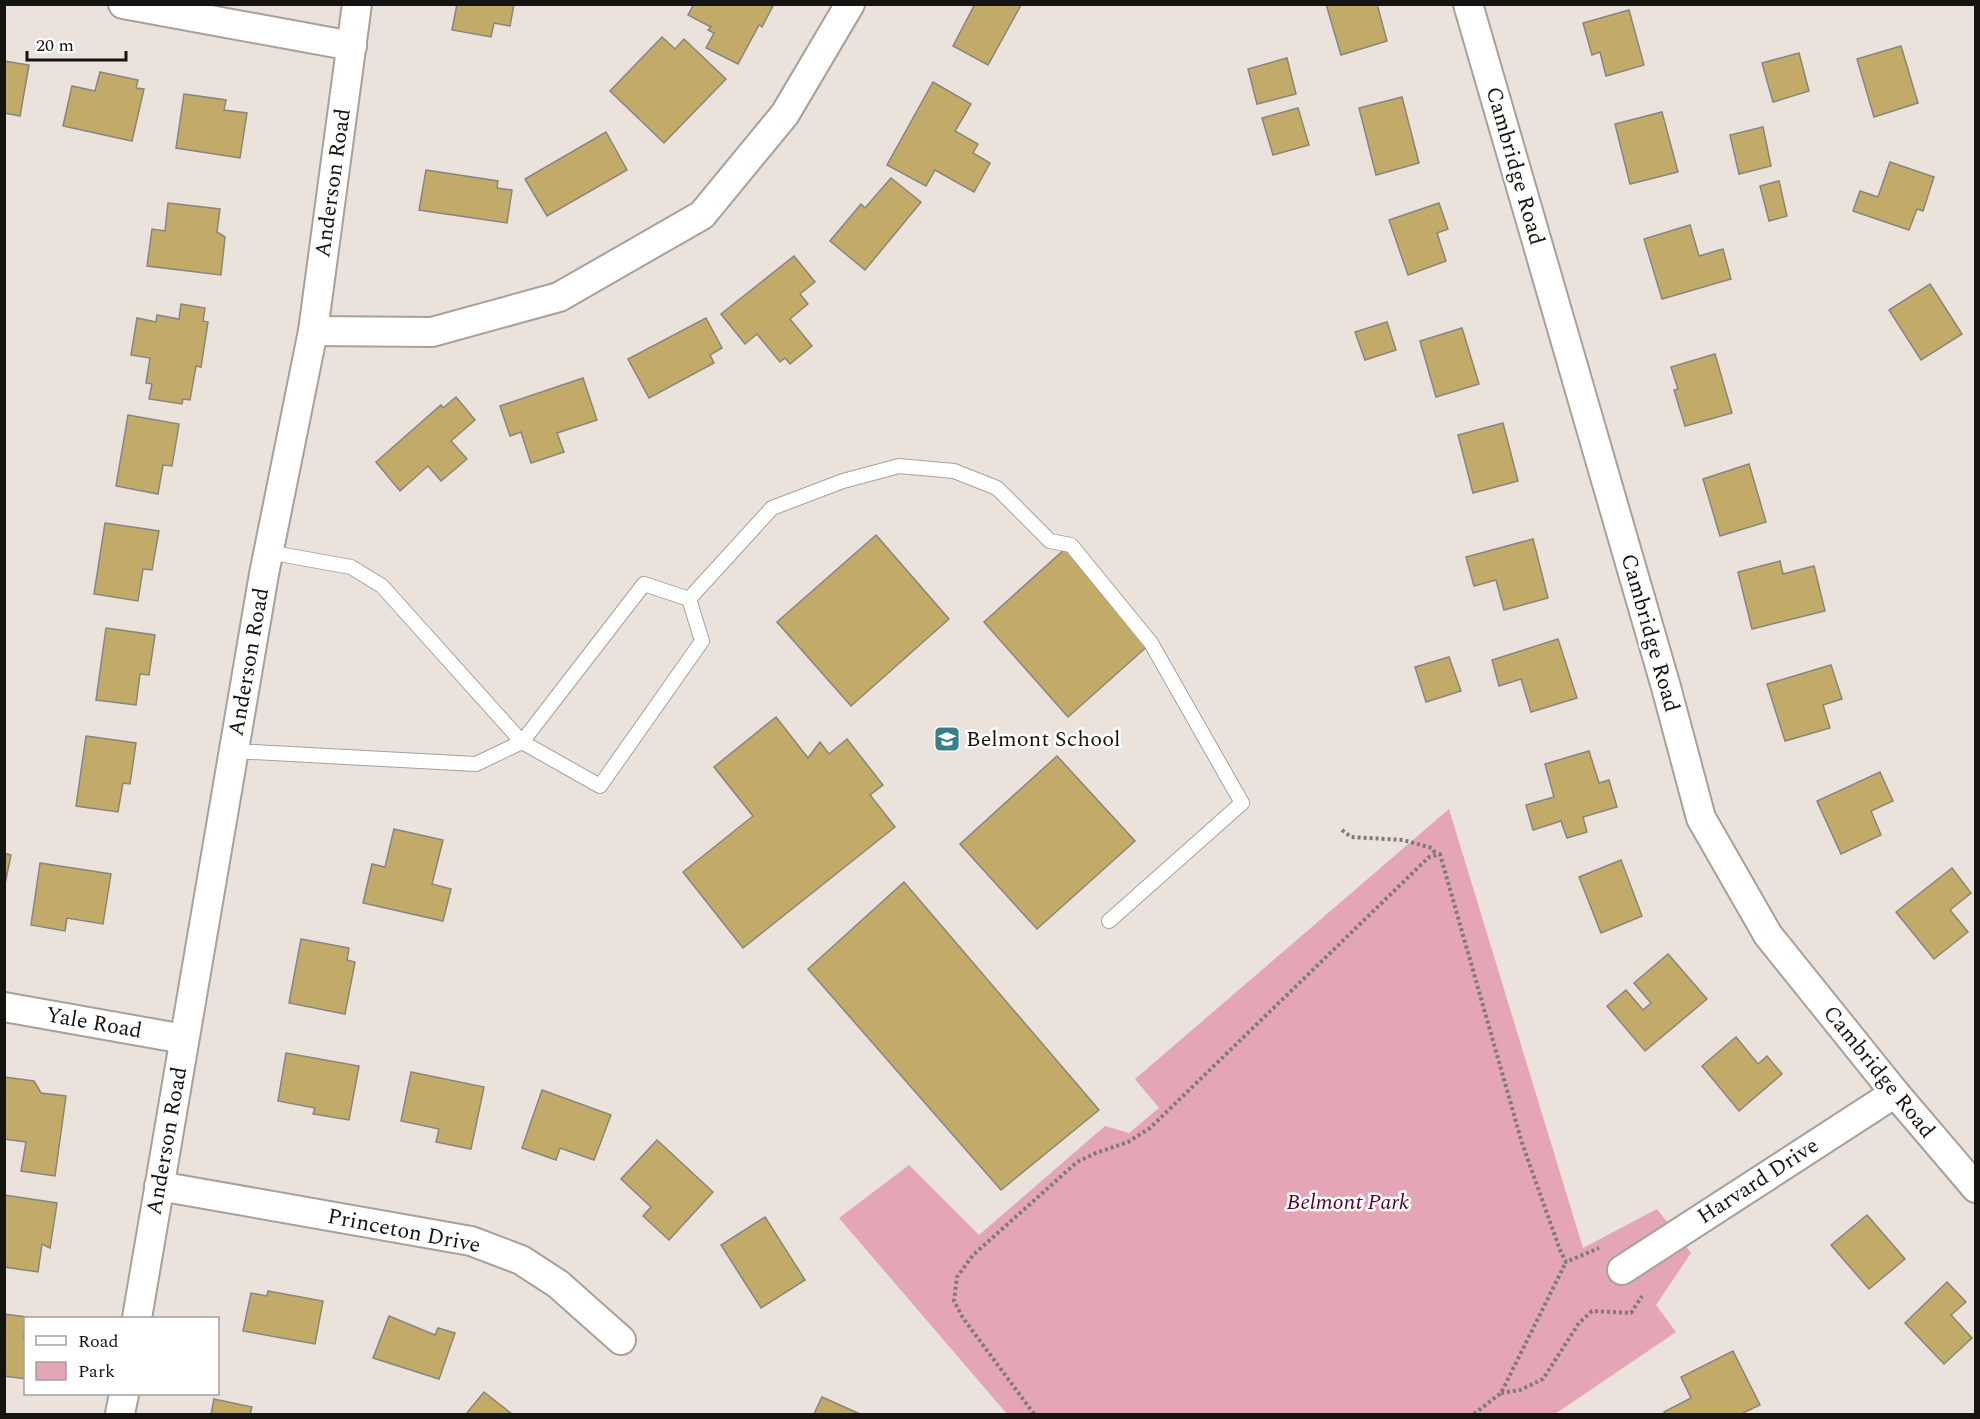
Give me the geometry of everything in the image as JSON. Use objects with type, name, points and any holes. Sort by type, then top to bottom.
[{"type":"street","points":[[123,4],[351,46]]},
{"type":"street","name":"Anderson Road","points":[[137,1317],[268,552],[313,331],[357,4]]},
{"type":"street","points":[[313,331],[432,332],[560,297],[702,215],[785,114],[850,4]]},
{"type":"street","name":"Cambridge Road","points":[[1468,4],[1666,687],[1701,818],[1768,935],[1895,1093],[1976,1188]]},
{"type":"street","name":"Yale Road","points":[[4,1007],[184,1039]]},
{"type":"street","name":"Harvard Drive","points":[[1622,1270],[1895,1093]]},
{"type":"street","name":"Princeton Drive","points":[[159,1186],[471,1241],[520,1260],[558,1284],[621,1340]]},
{"type":"street","points":[[120,1414],[124,1395]]},
{"type":"lane","points":[[689,599],[772,508],[843,481],[899,466],[954,471],[997,488],[1050,541],[1071,545],[1151,643],[1242,803],[1109,921]]},
{"type":"lane","points":[[268,552],[351,567],[382,586],[522,742],[600,786],[702,641],[689,599]]},
{"type":"lane","points":[[234,751],[476,764],[522,742],[644,584],[689,599]]},
{"type":"path","points":[[1342,830],[1352,837],[1403,840],[1431,848],[1436,855]]},
{"type":"path","points":[[1034,1414],[963,1317],[954,1301],[957,1277],[973,1255],[1077,1162],[1128,1142],[1150,1128],[1429,857],[1436,855],[1440,854],[1522,1143],[1566,1262]]},
{"type":"path","points":[[1474,1414],[1501,1393],[1566,1262],[1609,1245]]},
{"type":"path","points":[[1501,1393],[1520,1390],[1543,1379],[1579,1323],[1592,1311],[1631,1313],[1643,1295]]},
{"type":"green space","name":"Belmont Park","points":[[1449,809],[1583,1248],[1657,1209],[1691,1253],[1656,1305],[1676,1332],[1555,1414],[1007,1414],[839,1218],[909,1165],[979,1235],[1105,1126],[1129,1133],[1159,1108],[1135,1079]]},
{"type":"building","points":[[457,4],[514,4],[510,26],[494,23],[491,37],[452,30]]},
{"type":"building","points":[[694,4],[774,4],[762,27],[759,25],[738,64],[706,48],[714,33],[708,30],[711,27],[688,15]]},
{"type":"building","points":[[975,4],[1021,5],[988,65],[953,46]]},
{"type":"building","points":[[1326,4],[1377,4],[1387,41],[1341,55]]},
{"type":"building","points":[[1629,10],[1644,65],[1606,76],[1600,52],[1592,55],[1583,23]]},
{"type":"building","points":[[662,37],[675,49],[684,39],[726,79],[664,143],[610,91]]},
{"type":"building","points":[[1901,46],[1918,103],[1874,117],[1857,59]]},
{"type":"building","points":[[1799,53],[1809,91],[1773,102],[1762,63]]},
{"type":"building","points":[[1287,58],[1296,94],[1257,104],[1248,69]]},
{"type":"building","points":[[4,61],[29,65],[20,116],[4,113]]},
{"type":"building","points":[[100,72],[138,80],[136,88],[144,89],[132,141],[63,126],[72,86],[95,91]]},
{"type":"building","points":[[933,82],[971,104],[955,131],[978,144],[973,153],[990,163],[974,192],[935,170],[926,186],[887,165]]},
{"type":"building","points":[[184,94],[226,100],[224,110],[247,113],[240,158],[176,148]]},
{"type":"building","points":[[1402,97],[1419,163],[1376,175],[1359,108]]},
{"type":"building","points":[[1298,108],[1309,145],[1273,155],[1262,118]]},
{"type":"building","points":[[1662,112],[1678,172],[1630,184],[1615,124]]},
{"type":"building","points":[[1763,127],[1771,166],[1739,174],[1730,135]]},
{"type":"building","points":[[606,132],[627,170],[547,216],[525,179]]},
{"type":"building","points":[[1890,162],[1934,177],[1923,211],[1917,209],[1909,230],[1853,211],[1860,191],[1878,197]]},
{"type":"building","points":[[426,170],[498,181],[497,188],[512,190],[507,223],[419,210]]},
{"type":"building","points":[[891,178],[921,202],[865,270],[830,241],[861,204],[865,208]]},
{"type":"building","points":[[1779,181],[1787,216],[1769,221],[1760,186]]},
{"type":"building","points":[[168,203],[220,209],[217,232],[225,237],[221,275],[147,266],[152,229],[165,231]]},
{"type":"building","points":[[1439,203],[1448,229],[1437,233],[1446,261],[1408,275],[1389,220]]},
{"type":"building","points":[[1690,225],[1699,256],[1723,249],[1731,279],[1662,299],[1644,239]]},
{"type":"building","points":[[794,256],[815,282],[800,294],[808,304],[790,319],[812,346],[790,364],[785,358],[780,362],[757,334],[745,344],[721,314]]},
{"type":"building","points":[[1930,284],[1962,334],[1921,360],[1889,310]]},
{"type":"building","points":[[181,304],[205,308],[203,321],[208,322],[201,367],[196,366],[190,400],[183,399],[182,404],[149,399],[152,384],[146,383],[150,358],[131,355],[137,318],[156,322],[157,315],[179,319]]},
{"type":"building","points":[[706,318],[722,348],[710,355],[714,363],[649,398],[628,359]]},
{"type":"building","points":[[1387,322],[1396,350],[1365,360],[1355,332]]},
{"type":"building","points":[[1462,328],[1479,384],[1436,397],[1420,341]]},
{"type":"building","points":[[1715,354],[1732,413],[1685,426],[1674,390],[1678,389],[1671,367]]},
{"type":"building","points":[[583,378],[597,420],[557,433],[564,452],[531,463],[521,432],[510,436],[500,406]]},
{"type":"building","points":[[456,397],[475,420],[451,441],[467,459],[441,481],[428,466],[400,491],[376,462],[441,405],[443,408]]},
{"type":"building","points":[[128,415],[179,424],[172,466],[163,465],[158,494],[116,486]]},
{"type":"building","points":[[1503,423],[1518,481],[1473,493],[1458,435]]},
{"type":"building","points":[[1749,464],[1766,522],[1720,536],[1703,479]]},
{"type":"building","points":[[105,523],[159,531],[152,570],[143,569],[138,601],[94,594]]},
{"type":"building","points":[[876,535],[949,619],[851,706],[777,622]]},
{"type":"building","points":[[1533,539],[1548,598],[1504,610],[1496,580],[1474,586],[1466,557]]},
{"type":"building","name":"Belmont School","points":[[1066,548],[1151,643],[1068,717],[984,622]]},
{"type":"building","points":[[1780,561],[1783,574],[1814,566],[1825,611],[1752,629],[1738,572]]},
{"type":"building","points":[[106,628],[155,635],[149,675],[140,674],[136,705],[96,700]]},
{"type":"building","points":[[1558,639],[1577,698],[1531,712],[1521,679],[1499,686],[1492,660]]},
{"type":"building","points":[[1449,657],[1461,691],[1426,702],[1415,667]]},
{"type":"building","points":[[1831,665],[1842,699],[1823,705],[1830,728],[1785,741],[1767,684]]},
{"type":"building","points":[[776,717],[808,758],[820,742],[829,754],[847,739],[883,785],[870,795],[895,827],[743,948],[683,872],[753,816],[714,767]]},
{"type":"building","points":[[86,736],[136,743],[130,784],[123,783],[118,812],[76,806]]},
{"type":"building","points":[[1589,751],[1599,783],[1609,780],[1617,807],[1583,817],[1587,832],[1567,838],[1561,821],[1533,830],[1526,805],[1554,797],[1545,764]]},
{"type":"building","name":"Belmont School","points":[[1057,756],[1135,841],[1037,929],[960,844]]},
{"type":"building","points":[[1880,772],[1893,801],[1871,811],[1881,835],[1841,854],[1817,801]]},
{"type":"building","points":[[394,829],[443,840],[432,884],[451,889],[443,921],[363,903],[372,864],[385,867]]},
{"type":"building","points":[[4,853],[11,855],[4,889]]},
{"type":"building","points":[[1621,860],[1642,916],[1601,933],[1579,877]]},
{"type":"building","points":[[40,863],[111,874],[103,924],[67,918],[65,931],[31,925]]},
{"type":"building","points":[[1952,868],[1971,893],[1950,910],[1968,932],[1934,959],[1896,912]]},
{"type":"building","points":[[904,882],[1099,1110],[1001,1190],[808,969]]},
{"type":"building","points":[[301,939],[349,948],[347,960],[355,962],[345,1014],[289,1003]]},
{"type":"building","points":[[1668,954],[1707,999],[1645,1051],[1607,1006],[1626,990],[1643,1010],[1651,1003],[1634,983]]},
{"type":"building","points":[[1736,1037],[1758,1064],[1767,1056],[1782,1074],[1739,1111],[1702,1066]]},
{"type":"building","points":[[286,1053],[359,1066],[349,1120],[313,1114],[315,1108],[278,1101]]},
{"type":"building","points":[[411,1072],[484,1087],[471,1149],[436,1142],[439,1129],[401,1121]]},
{"type":"building","points":[[4,1077],[34,1081],[41,1093],[66,1096],[55,1176],[21,1171],[26,1142],[4,1139]]},
{"type":"building","points":[[542,1090],[611,1115],[594,1160],[560,1148],[556,1160],[522,1148]]},
{"type":"building","points":[[657,1140],[713,1192],[669,1240],[643,1216],[651,1207],[621,1179]]},
{"type":"building","points":[[4,1195],[57,1203],[50,1248],[42,1244],[38,1272],[4,1267]]},
{"type":"building","points":[[1867,1215],[1905,1259],[1869,1289],[1831,1245]]},
{"type":"building","points":[[765,1217],[805,1280],[761,1308],[721,1245]]},
{"type":"building","points":[[1947,1282],[1966,1302],[1951,1315],[1972,1338],[1944,1364],[1905,1323]]},
{"type":"building","points":[[268,1291],[323,1301],[315,1344],[243,1331],[251,1293],[267,1296]]},
{"type":"building","points":[[4,1314],[26,1317],[24,1317],[23,1338],[24,1379],[4,1376]]},
{"type":"building","points":[[389,1316],[435,1335],[438,1328],[455,1333],[439,1379],[373,1358]]},
{"type":"building","points":[[1733,1351],[1760,1405],[1741,1414],[1666,1414],[1664,1412],[1691,1398],[1681,1377]]},
{"type":"building","points":[[484,1392],[512,1414],[466,1414]]},
{"type":"building","points":[[822,1397],[860,1414],[814,1414]]},
{"type":"building","points":[[214,1399],[252,1407],[250,1414],[211,1414]]},
{"type":"place","name":"Belmont School","points":[[947,739]]}]
